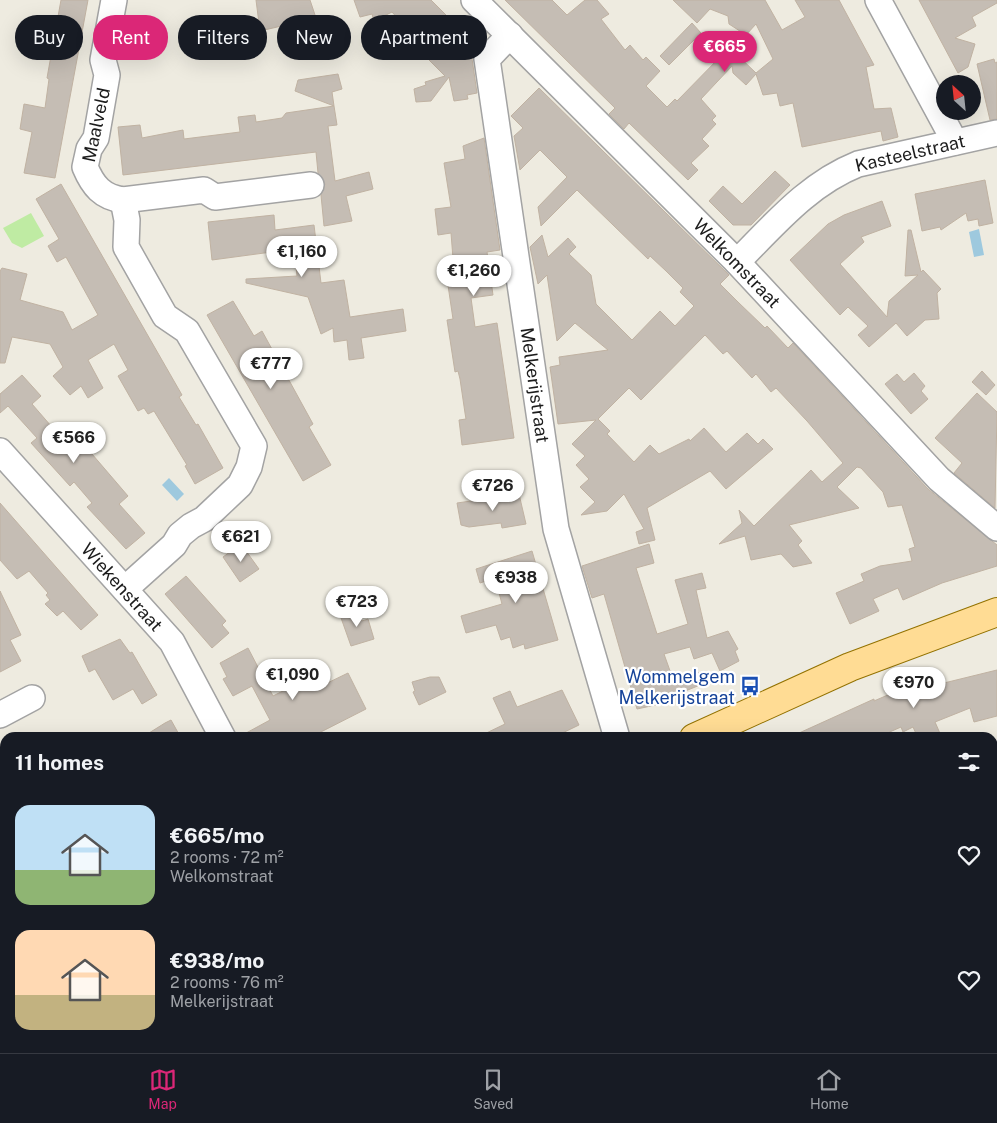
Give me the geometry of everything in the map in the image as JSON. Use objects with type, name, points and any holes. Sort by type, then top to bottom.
[{"type":"main road","points":[[707,732],[850,668],[997,612]]},
{"type":"street","name":"Maalveld","points":[[114,0],[102,60],[107,75],[101,111],[96,138],[89,148],[85,167],[98,191],[110,198],[123,200],[204,190],[215,197],[311,185]]},
{"type":"street","name":"Welkomstraat","points":[[474,0],[738,262],[938,479],[997,528]]},
{"type":"street","points":[[878,0],[955,142]]},
{"type":"street","name":"Melkerijstraat","points":[[510,36],[487,59],[554,520],[615,732]]},
{"type":"street","name":"Kasteelstraat","points":[[738,262],[800,199],[840,171],[858,164],[997,133]]},
{"type":"street","points":[[123,200],[127,220],[126,247],[165,316],[187,331],[254,446],[249,467],[240,485],[204,519],[191,526],[180,536],[174,545],[125,589]]},
{"type":"street","name":"Wiekenstraat","points":[[0,451],[172,642],[220,732]]},
{"type":"street","points":[[0,715],[32,698]]},
{"type":"green space","points":[[31,213],[44,236],[22,248],[12,243],[3,228]]},
{"type":"water","points":[[979,229],[984,255],[974,257],[969,232]]},
{"type":"water","points":[[169,478],[184,494],[177,501],[162,485]]},
{"type":"building","points":[[61,0],[88,0],[83,27],[83,15],[58,15]]},
{"type":"building","points":[[256,0],[310,0],[315,15],[277,15],[277,27],[267,29],[267,15],[258,15]]},
{"type":"building","points":[[354,0],[431,0],[446,15],[395,15],[392,12],[386,15],[372,14],[361,15],[360,17]]},
{"type":"building","points":[[505,0],[552,0],[567,15],[585,0],[597,0],[609,14],[601,19],[625,50],[630,45],[643,60],[646,57],[660,71],[646,86],[667,107],[675,99],[677,101],[723,54],[732,63],[731,49],[756,73],[773,59],[756,24],[746,35],[729,24],[728,16],[710,9],[697,23],[673,0],[765,0],[782,30],[805,17],[795,0],[839,0],[874,65],[866,67],[874,109],[891,108],[898,137],[883,141],[881,131],[802,147],[793,103],[780,106],[777,93],[763,95],[756,74],[746,85],[733,73],[732,66],[701,99],[716,116],[712,120],[716,124],[702,139],[709,146],[691,163],[698,170],[688,180],[629,123],[624,129],[609,114],[615,108]]},
{"type":"building","points":[[919,0],[997,0],[997,3],[972,17],[976,26],[955,38],[975,44],[968,67],[958,73]]},
{"type":"building","points":[[692,23],[701,33],[669,65],[660,56]]},
{"type":"building","points":[[994,59],[995,63],[997,62],[997,119],[990,120],[977,64]]},
{"type":"building","points":[[50,60],[77,60],[55,178],[24,173],[32,132],[20,129],[24,104],[45,108],[49,79],[47,78]]},
{"type":"building","points":[[429,60],[472,60],[477,93],[467,95],[468,99],[454,101],[449,77],[431,101],[416,102],[414,89],[426,85],[425,82],[445,76]]},
{"type":"building","points":[[338,74],[342,89],[332,92],[334,106],[295,91],[298,80]]},
{"type":"building","points":[[539,88],[729,275],[720,284],[738,302],[765,328],[767,326],[788,348],[793,343],[928,489],[997,545],[997,566],[942,583],[903,600],[898,588],[873,599],[879,611],[850,624],[836,593],[864,581],[861,574],[880,566],[912,561],[909,549],[915,547],[902,505],[888,507],[883,492],[861,468],[857,467],[837,487],[859,508],[789,525],[802,541],[798,545],[812,563],[793,567],[781,554],[751,560],[745,536],[719,544],[742,523],[739,510],[754,526],[811,470],[822,482],[843,463],[776,388],[771,392],[756,374],[752,378],[727,351],[723,354],[705,335],[641,400],[629,388],[598,419],[610,431],[607,434],[634,462],[650,445],[659,454],[689,439],[690,441],[704,428],[726,452],[747,433],[758,444],[763,439],[773,449],[726,489],[710,471],[647,508],[655,540],[639,544],[636,532],[644,529],[624,494],[607,511],[581,515],[595,502],[580,487],[589,479],[576,465],[585,456],[572,444],[596,420],[558,424],[550,367],[560,365],[559,357],[608,350],[575,323],[557,341],[547,275],[538,284],[530,247],[542,235],[548,257],[568,238],[576,247],[569,254],[591,275],[596,304],[632,340],[660,311],[675,326],[694,306],[680,292],[683,288],[666,271],[650,256],[648,259],[577,190],[541,226],[538,207],[567,177],[540,150],[520,170],[514,136],[523,128],[511,116]]},
{"type":"building","points":[[334,106],[337,125],[328,126],[335,181],[369,172],[373,189],[346,196],[352,221],[324,226],[321,195],[325,184],[318,173],[316,152],[123,175],[118,127],[140,125],[142,138],[183,130],[184,139],[240,132],[238,117],[255,115],[256,122],[282,118],[286,113]]},
{"type":"building","points":[[484,138],[500,250],[487,252],[493,295],[471,298],[475,327],[497,323],[514,438],[462,445],[459,420],[466,419],[460,379],[458,371],[455,372],[447,320],[453,319],[446,272],[454,271],[451,233],[438,235],[435,209],[451,207],[444,163],[465,159],[463,146]]},
{"type":"building","points":[[775,171],[790,185],[751,225],[733,225],[709,201],[723,186],[742,204]]},
{"type":"building","points":[[985,180],[993,223],[979,226],[978,219],[968,221],[966,213],[941,230],[940,227],[922,231],[915,194]]},
{"type":"building","points":[[61,184],[182,395],[179,397],[196,425],[198,424],[223,468],[195,484],[185,466],[187,465],[154,411],[148,414],[144,408],[138,411],[118,376],[128,370],[114,344],[88,360],[103,388],[88,398],[81,386],[70,395],[53,376],[63,367],[50,344],[12,337],[5,363],[0,363],[0,271],[2,268],[27,274],[20,300],[63,312],[72,330],[98,315],[66,257],[57,262],[48,246],[59,239],[36,199]]},
{"type":"building","points":[[882,201],[891,226],[861,237],[864,242],[840,264],[887,317],[889,301],[918,275],[905,276],[908,230],[911,230],[921,272],[923,270],[941,289],[937,293],[939,319],[925,320],[907,336],[896,323],[869,347],[858,335],[868,326],[848,307],[840,315],[790,260],[828,224],[844,215]]},
{"type":"building","points":[[274,215],[275,230],[314,225],[321,283],[344,280],[350,317],[403,309],[406,331],[361,338],[364,358],[349,360],[347,340],[334,342],[333,328],[321,334],[308,297],[246,283],[246,279],[297,276],[294,249],[212,260],[208,222]]},
{"type":"building","points":[[233,301],[254,336],[262,331],[313,424],[309,427],[331,465],[303,481],[207,315]]},
{"type":"building","points":[[982,371],[995,385],[986,395],[972,382]]},
{"type":"building","points":[[914,373],[925,386],[921,391],[928,399],[911,414],[885,384],[897,374],[904,382]]},
{"type":"building","points":[[22,375],[41,396],[32,404],[71,449],[80,440],[128,496],[119,504],[145,533],[126,549],[87,507],[92,503],[74,482],[70,486],[31,443],[37,438],[8,406],[0,413],[0,394]]},
{"type":"building","points":[[977,393],[997,412],[995,508],[954,473],[962,463],[935,438]]},
{"type":"building","points":[[519,494],[526,524],[502,528],[501,523],[469,527],[461,525],[457,503]]},
{"type":"building","points":[[0,503],[98,615],[81,630],[63,611],[57,616],[45,604],[50,600],[46,595],[48,593],[29,571],[17,579],[0,560]]},
{"type":"building","points":[[241,544],[259,569],[240,582],[223,557]]},
{"type":"building","points":[[649,544],[654,563],[636,568],[657,634],[688,624],[675,580],[702,573],[706,588],[696,590],[707,638],[728,631],[738,649],[735,651],[739,661],[720,671],[712,653],[694,659],[690,647],[664,654],[674,682],[701,672],[705,683],[673,696],[674,701],[637,709],[604,594],[592,598],[582,566]]},
{"type":"building","points":[[532,551],[558,640],[525,649],[524,644],[513,648],[510,637],[501,640],[496,625],[466,633],[461,616],[502,604],[495,578],[480,583],[476,569]]},
{"type":"building","points":[[186,576],[226,621],[222,625],[229,633],[212,648],[165,594]]},
{"type":"building","points":[[0,591],[21,635],[10,640],[21,661],[0,672]]},
{"type":"building","points":[[357,609],[362,621],[368,619],[374,639],[351,646],[340,615]]},
{"type":"building","points":[[120,639],[130,653],[132,652],[157,695],[142,704],[133,689],[113,700],[95,669],[89,672],[82,656]]},
{"type":"building","points":[[248,648],[273,696],[307,679],[313,690],[348,673],[366,709],[321,732],[248,732],[270,720],[252,686],[233,696],[223,679],[227,677],[220,663]]},
{"type":"building","points":[[997,670],[997,716],[974,722],[970,708],[935,722],[939,732],[915,732],[913,727],[903,732],[901,727],[890,732],[801,732],[874,699],[874,701],[936,674],[940,683]]},
{"type":"building","points":[[430,677],[439,677],[446,692],[419,705],[413,692],[415,691],[412,682]]},
{"type":"building","points":[[562,690],[579,725],[564,732],[488,732],[505,724],[493,698],[510,691],[517,707]]},
{"type":"building","points":[[171,720],[178,732],[151,732]]},
{"type":"place","name":"Wommelgem Melkerijstraat","points":[[750,686]]}]
